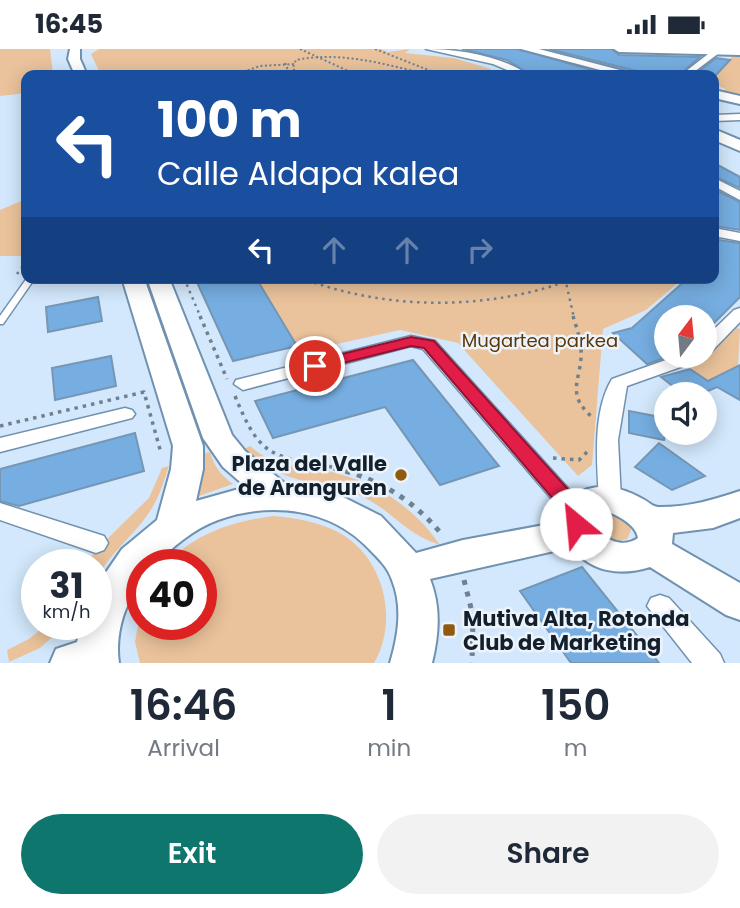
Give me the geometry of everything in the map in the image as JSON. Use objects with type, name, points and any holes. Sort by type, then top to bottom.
[{"type":"street","points":[[65,49],[64,59],[67,70]]},
{"type":"street","points":[[75,49],[74,59],[78,70]]},
{"type":"street","points":[[430,49],[495,62],[513,70]]},
{"type":"street","points":[[526,49],[602,70]]},
{"type":"street","points":[[619,49],[711,55],[740,52]]},
{"type":"street","points":[[692,70],[711,55]]},
{"type":"street","points":[[719,100],[740,100]]},
{"type":"street","points":[[719,118],[740,117]]},
{"type":"street","points":[[719,138],[740,146]]},
{"type":"street","points":[[719,184],[739,194]]},
{"type":"street","points":[[719,232],[740,235]]},
{"type":"street","points":[[135,284],[188,446],[187,469],[172,528]]},
{"type":"street","points":[[160,284],[218,439],[234,459],[277,495]]},
{"type":"street","points":[[718,335],[740,313]]},
{"type":"street","points":[[235,385],[411,341],[429,345],[578,522],[595,549],[619,558],[632,558],[650,535],[740,504]]},
{"type":"street","points":[[610,499],[607,456],[600,428],[619,383],[661,368]]},
{"type":"street","points":[[0,445],[125,414]]},
{"type":"street","points":[[88,661],[102,618],[118,582],[142,552],[172,528],[217,506],[241,499],[277,495],[318,500],[355,514],[386,538],[408,570],[419,603],[418,640],[411,663]]},
{"type":"street","points":[[408,570],[578,522],[592,501],[610,499],[633,506],[650,535],[740,603]]},
{"type":"street","points":[[1,511],[96,543]]},
{"type":"street","points":[[660,606],[710,663]]},
{"type":"lane","points":[[0,321],[27,284]]},
{"type":"path","points":[[300,49],[347,70]]},
{"type":"path","points":[[375,49],[428,70]]},
{"type":"path","points":[[294,64],[300,58],[317,55],[353,57],[408,70]]},
{"type":"path","points":[[285,63],[288,70]]},
{"type":"path","points":[[249,70],[260,66],[294,64]]},
{"type":"path","points":[[294,64],[295,70]]},
{"type":"path","points":[[187,284],[235,385],[250,430],[267,450],[282,458],[338,468],[388,487],[427,516],[449,545]]},
{"type":"path","points":[[313,284],[323,289],[365,298],[470,302],[496,300],[555,284]]},
{"type":"path","points":[[567,284],[581,349],[575,395],[600,428]]},
{"type":"path","points":[[0,426],[145,392],[161,453]]},
{"type":"path","points":[[588,413],[600,428]]},
{"type":"path","points":[[553,458],[579,460],[592,442]]},
{"type":"path","points":[[462,572],[473,616],[472,663]]},
{"type":"green space","points":[[0,49],[50,49],[52,70],[21,70],[21,94],[0,96]]},
{"type":"green space","points":[[99,49],[381,49],[388,52],[410,49],[405,53],[454,58],[491,69],[99,70],[91,54]]},
{"type":"green space","points":[[740,55],[740,97],[719,93],[726,89],[719,87],[718,70],[733,56]]},
{"type":"green space","points":[[21,201],[21,256],[0,256],[0,210]]},
{"type":"green space","name":"Mugartea parkea","points":[[260,284],[677,284],[646,310],[603,329],[592,465],[578,476],[458,343],[400,330],[319,348],[316,343],[297,346]]},
{"type":"green space","points":[[737,328],[740,329],[738,366],[708,380],[690,369],[717,368],[718,345]]},
{"type":"green space","points":[[250,446],[280,463],[336,473],[381,491],[407,509],[440,545],[418,535],[357,494],[295,479],[274,470],[244,449]]},
{"type":"green space","points":[[210,452],[218,470],[233,484],[193,498],[201,479],[201,454]]},
{"type":"green space","points":[[169,466],[160,493],[140,524],[112,556],[112,549],[97,549],[149,498],[162,468]]},
{"type":"green space","points":[[603,512],[612,513],[627,522],[631,530],[627,539],[616,542],[602,538],[591,521]]},
{"type":"green space","points":[[273,516],[305,521],[336,531],[352,541],[376,571],[386,608],[382,646],[374,663],[140,663],[135,640],[217,640],[217,549],[184,549],[215,531]]},
{"type":"green space","points":[[27,640],[49,640],[40,648],[9,662],[7,650]]},
{"type":"building","points":[[462,49],[518,49],[592,70],[523,70],[507,60]]},
{"type":"building","points":[[549,49],[612,49],[619,55],[700,57],[685,70],[632,70]]},
{"type":"building","points":[[716,58],[730,60],[719,72],[700,70]]},
{"type":"building","points":[[719,166],[740,177],[740,188],[719,178]]},
{"type":"building","points":[[719,192],[740,202],[740,230],[719,227]]},
{"type":"building","points":[[719,240],[740,243],[740,297],[718,319],[718,305],[658,305],[681,284],[719,284]]},
{"type":"building","points":[[198,284],[260,284],[297,346],[233,361]]},
{"type":"building","points":[[98,297],[102,321],[48,332],[46,307]]},
{"type":"building","points":[[654,308],[654,362],[647,364],[613,333],[632,328]]},
{"type":"building","points":[[111,356],[116,386],[55,400],[52,368]]},
{"type":"building","points":[[413,360],[499,466],[440,485],[385,407],[273,438],[255,401]]},
{"type":"building","points":[[740,365],[740,400],[717,387],[717,382],[667,382],[661,377],[690,369],[708,381]]},
{"type":"building","points":[[629,411],[654,416],[654,438],[629,433]]},
{"type":"building","points":[[135,433],[144,471],[19,506],[0,501],[0,469]]},
{"type":"building","points":[[657,445],[662,445],[705,476],[672,490],[635,467]]},
{"type":"building","points":[[582,567],[659,663],[571,663],[520,591]]},
{"type":"place","name":"Plaza del Valle de Aranguren","points":[[401,475]]},
{"type":"place","name":"Mutiva Alta, Rotonda Club de Marketing","points":[[449,630]]},
{"type":"route","points":[[315,366],[411,341],[429,345],[576,512],[576,524]]}]
